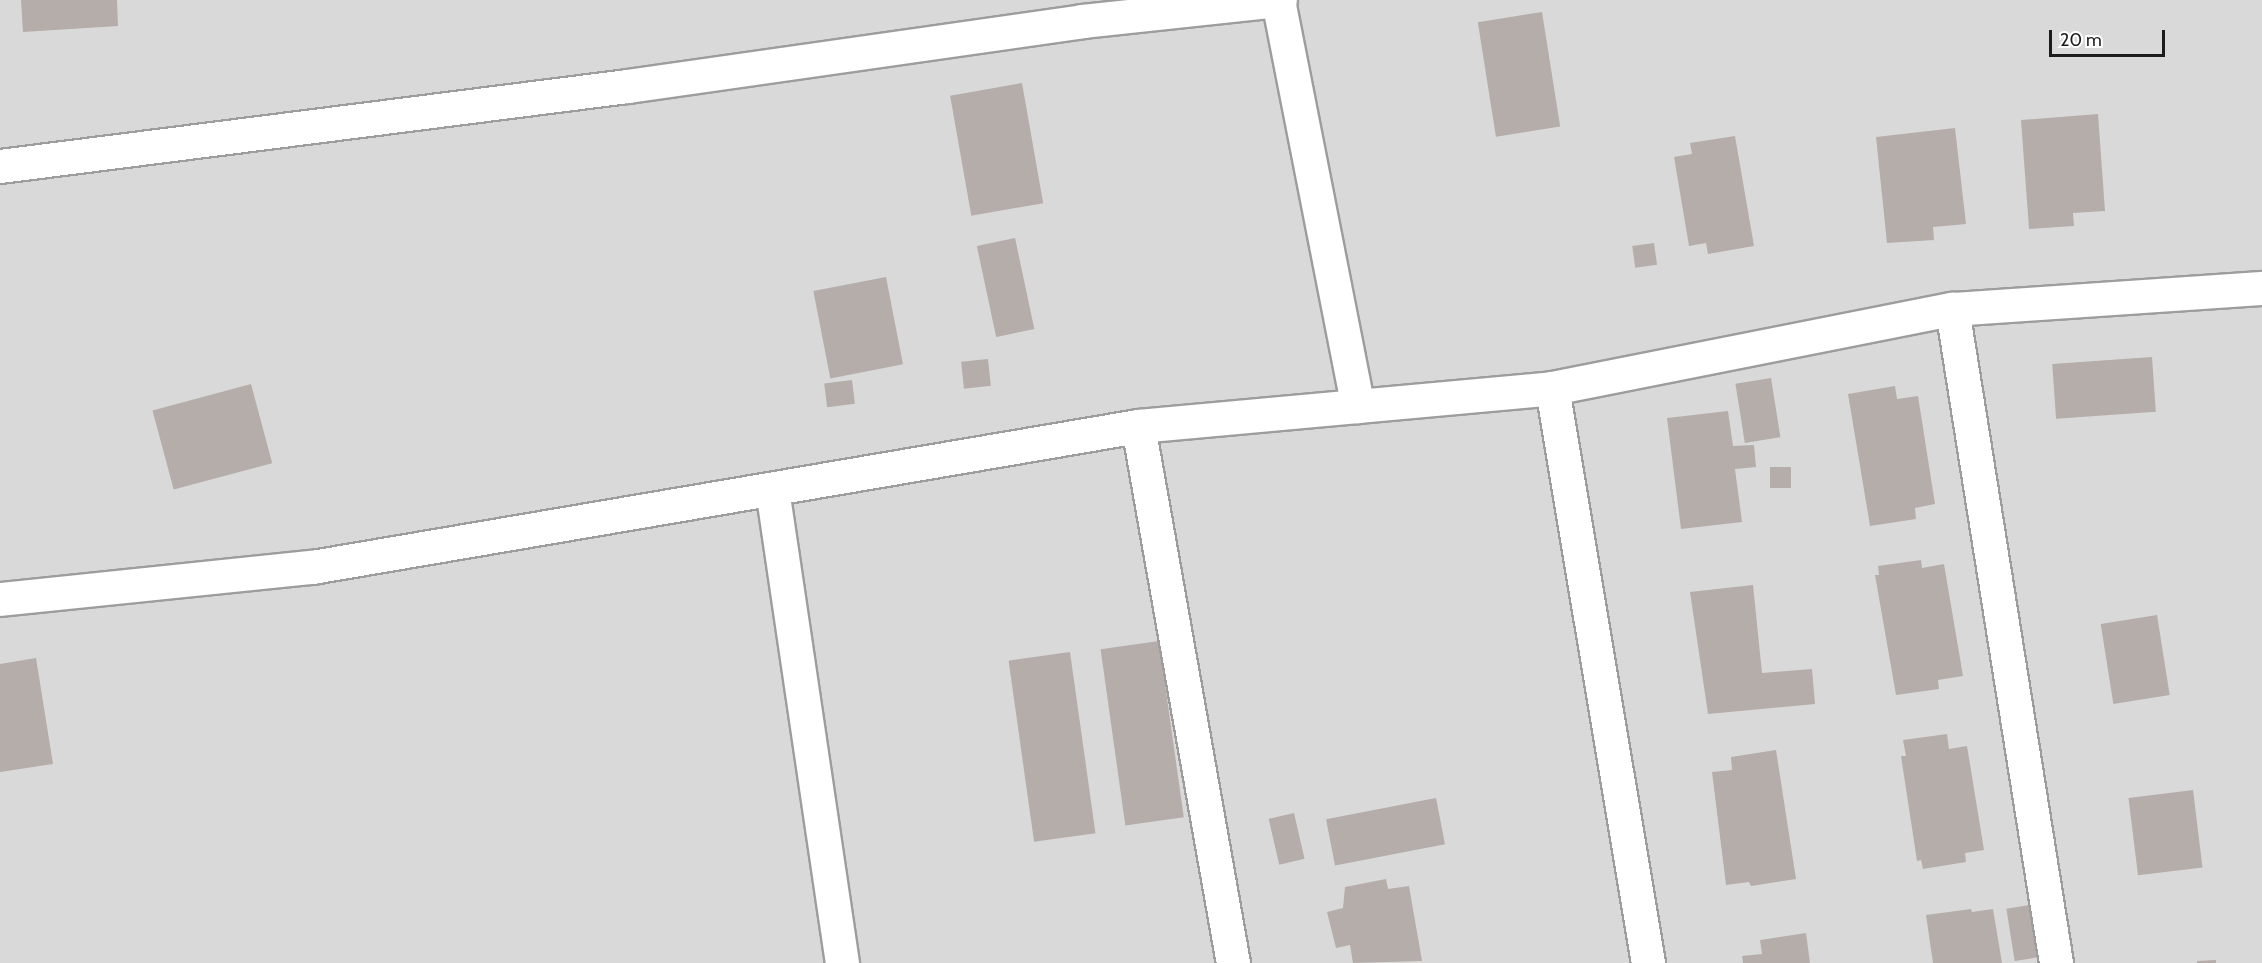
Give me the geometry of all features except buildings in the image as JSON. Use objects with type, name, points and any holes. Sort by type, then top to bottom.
[{"type":"street","points":[[0,166],[627,86],[1081,10],[1279,0],[1358,406]]},
{"type":"street","points":[[0,599],[312,567],[1138,426],[1552,388],[1952,309],[2262,288]]},
{"type":"street","points":[[1952,309],[2056,963]]},
{"type":"street","points":[[1552,388],[1648,963]]},
{"type":"street","points":[[1138,426],[1233,963]]},
{"type":"street","points":[[772,489],[842,963]]},
{"type":"shaded area","points":[[0,0],[2262,0],[2262,963],[0,963]]}]
